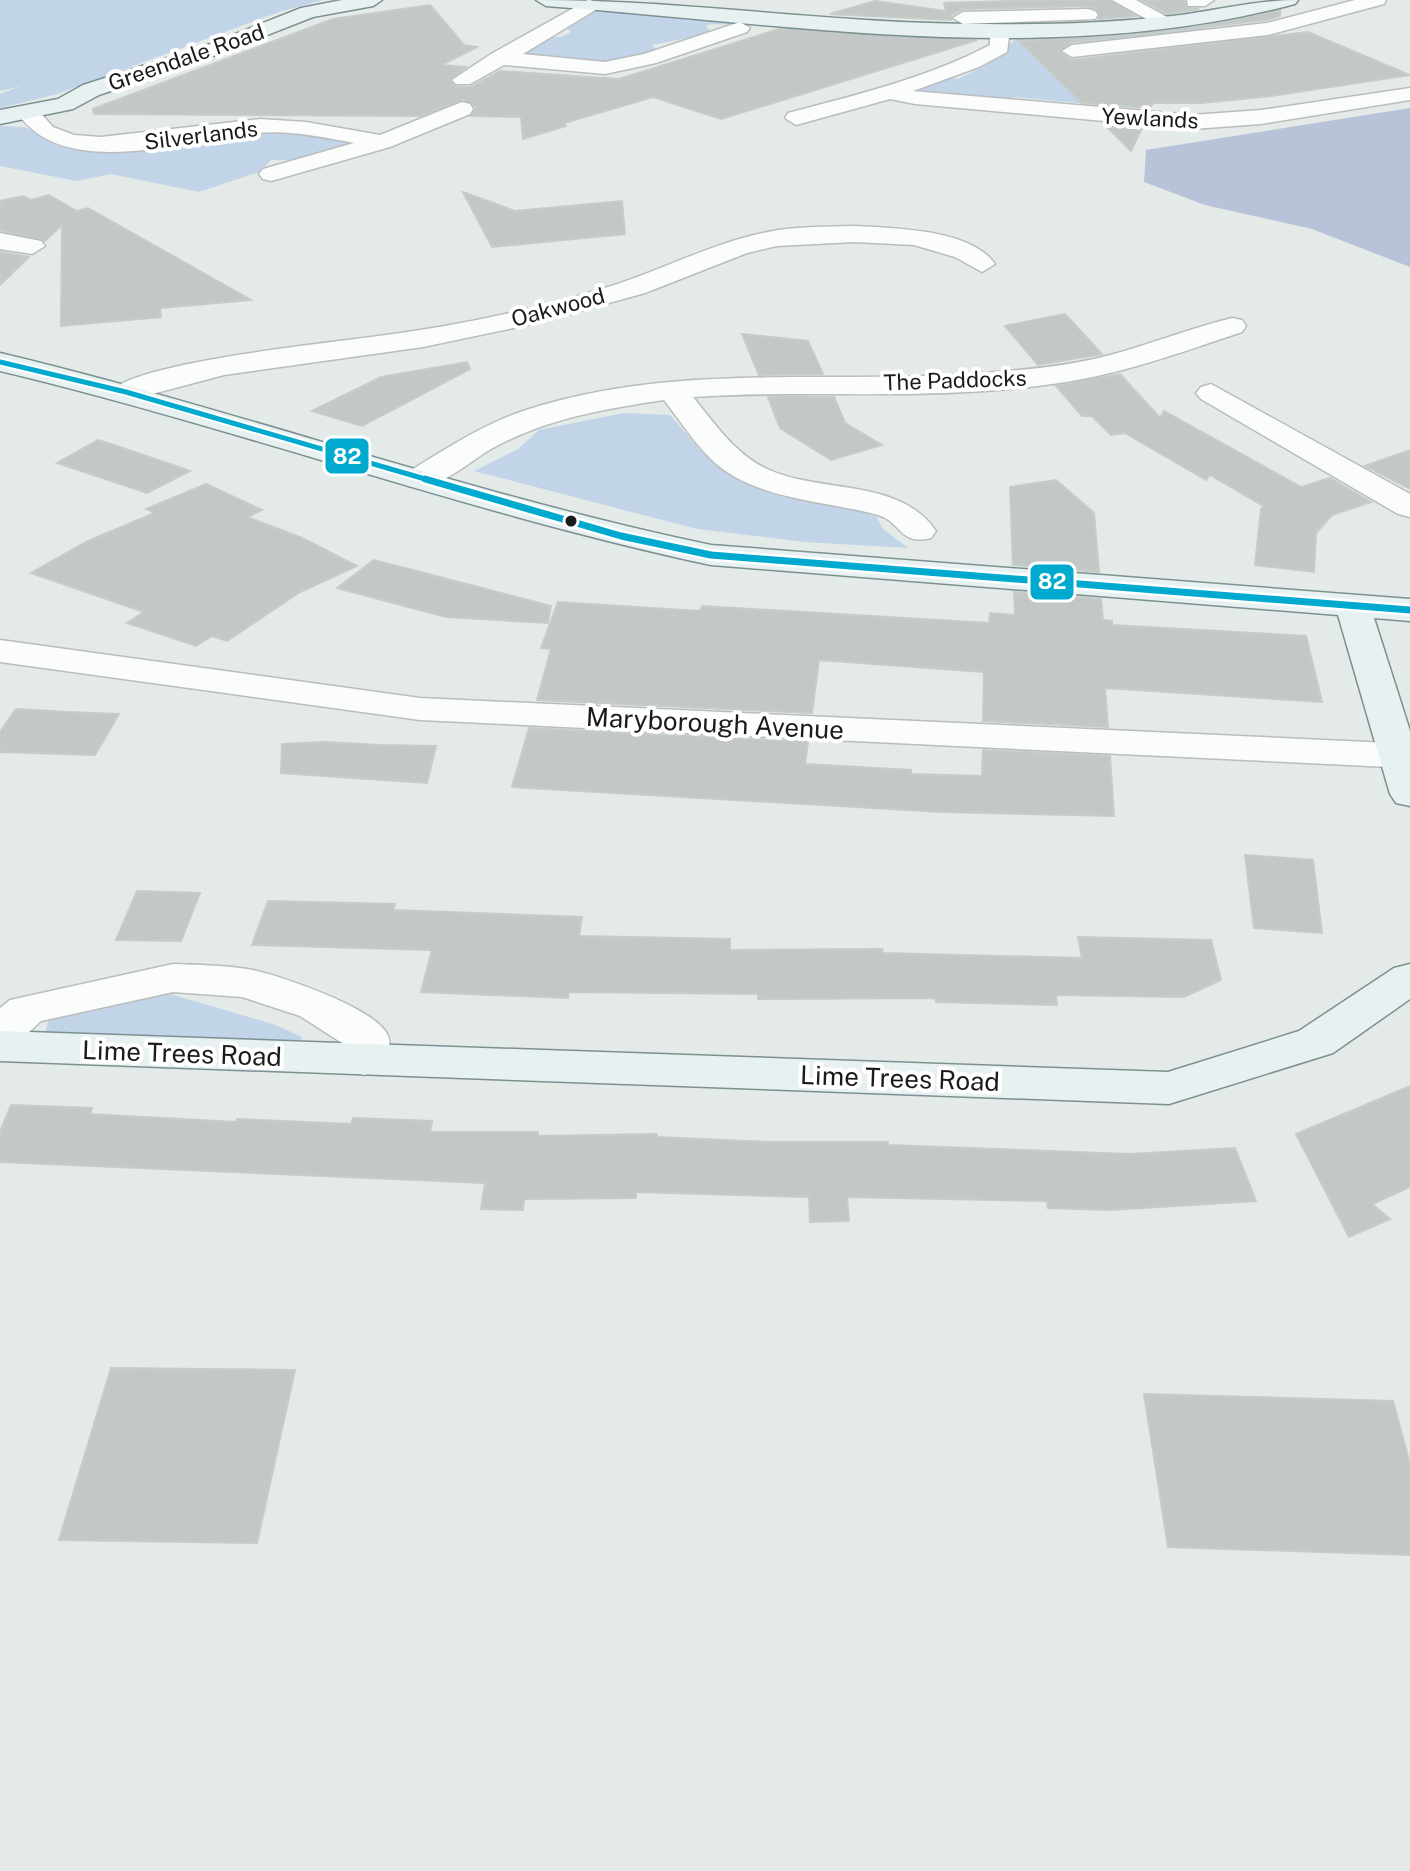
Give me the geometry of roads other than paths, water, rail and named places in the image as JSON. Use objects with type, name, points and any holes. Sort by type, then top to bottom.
[{"type":"street","points":[[546,0],[878,26],[1000,31],[1024,24],[1088,15]]},
{"type":"street","points":[[714,13],[738,0]]},
{"type":"street","points":[[1121,0],[1166,22]]},
{"type":"street","points":[[1072,51],[1268,29],[1377,0]]},
{"type":"street","name":"Greendale Road","points":[[0,117],[29,114],[65,104],[91,90],[212,50],[308,12],[362,1]]},
{"type":"street","points":[[963,18],[1024,24],[1166,22],[1226,14],[1279,1]]},
{"type":"street","points":[[463,80],[585,2]]},
{"type":"street","points":[[1226,14],[1268,29]]},
{"type":"street","points":[[498,58],[605,68],[649,59],[740,28]]},
{"type":"street","name":"Yewlands","points":[[796,118],[890,92],[972,63],[1000,48],[1000,31]]},
{"type":"street","name":"Yewlands","points":[[890,92],[915,98],[1192,122],[1261,117],[1410,94]]},
{"type":"street","name":"Silverlands","points":[[271,174],[382,142],[462,109]]},
{"type":"street","name":"Silverlands","points":[[29,114],[43,130],[59,137],[108,144],[262,126],[339,132],[382,142]]},
{"type":"street","name":"Oakwood","points":[[126,392],[179,373],[397,343],[520,319],[672,275],[758,241],[777,238],[876,235],[928,240],[973,255],[982,264]]},
{"type":"street","points":[[0,241],[32,246]]},
{"type":"street","name":"The Paddocks","points":[[419,479],[474,445],[535,417],[578,406],[672,391],[1053,375],[1112,366],[1232,326]]},
{"type":"street","points":[[0,362],[126,392],[621,536],[711,555],[1410,610]]},
{"type":"street","points":[[672,391],[722,453],[757,477],[894,509],[919,531]]},
{"type":"street","points":[[1211,393],[1410,507]]},
{"type":"street","points":[[1353,607],[1403,756],[1410,794]]},
{"type":"street","name":"Maryborough Avenue","points":[[8,663],[420,709],[1403,756]]},
{"type":"street","name":"Lime Trees Road","points":[[0,1033],[26,1010],[173,978],[247,983],[316,1006],[366,1037],[364,1059]]},
{"type":"street","name":"Lime Trees Road","points":[[0,1046],[1169,1088],[1316,1042],[1410,978]]}]
